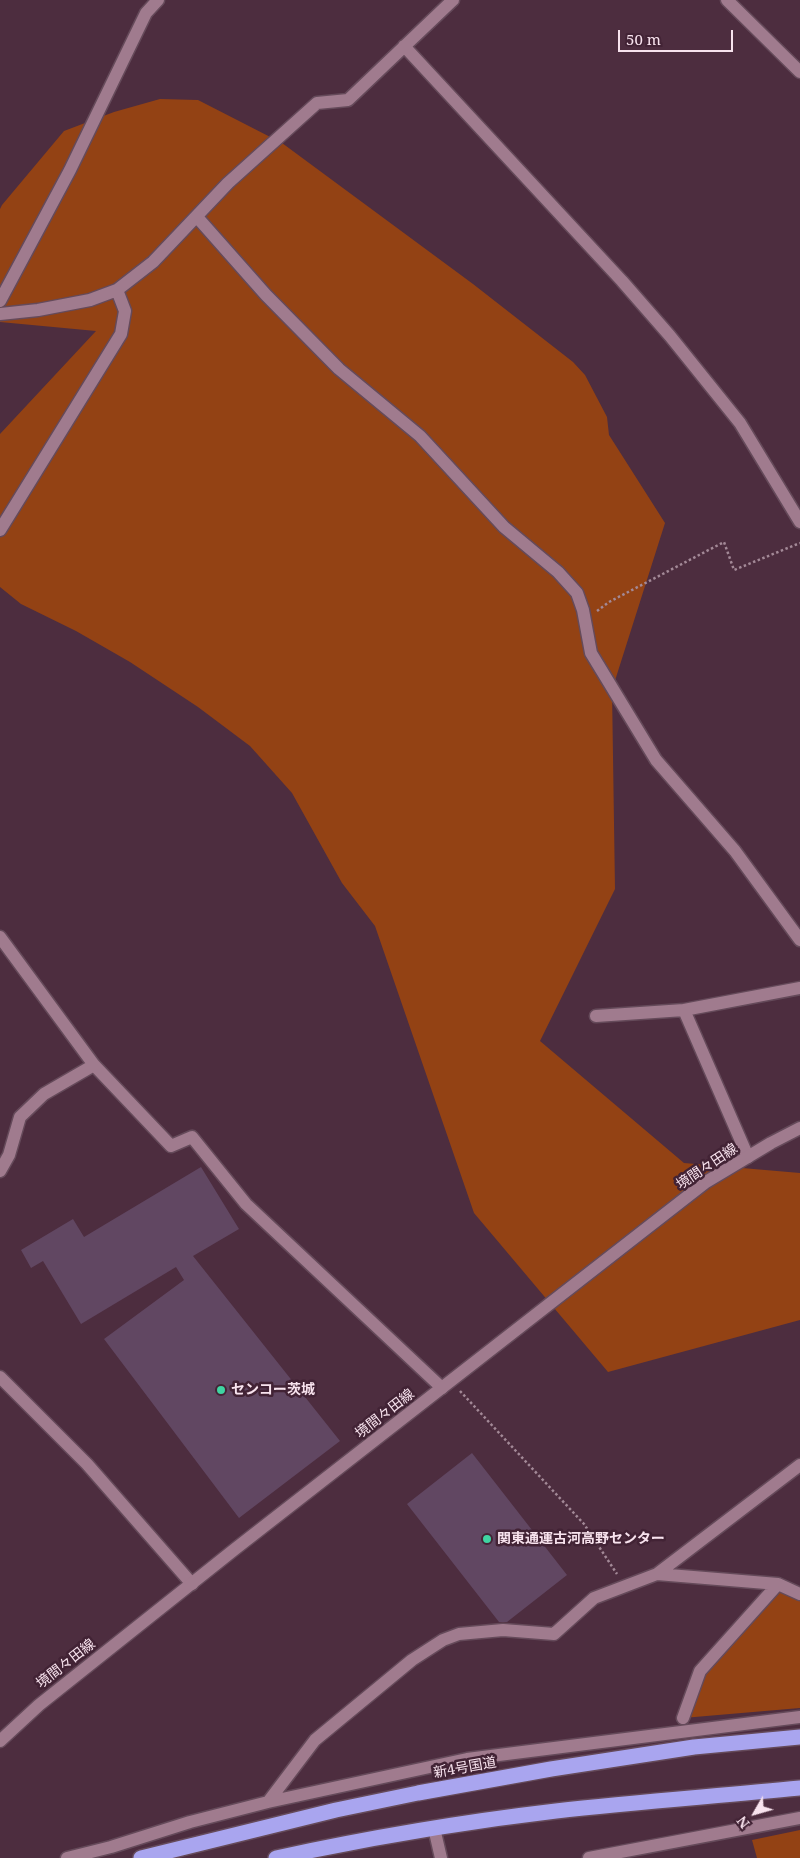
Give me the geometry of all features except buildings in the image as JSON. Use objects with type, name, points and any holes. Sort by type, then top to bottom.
[{"type":"highway","name":"新4号国道","points":[[141,1858],[336,1810],[418,1793],[551,1769],[694,1747],[800,1737]]},
{"type":"highway","points":[[276,1858],[434,1828],[556,1811],[800,1788]]},
{"type":"street","points":[[0,301],[70,170],[146,13],[158,0]]},
{"type":"street","points":[[0,314],[38,310],[81,302],[106,296],[117,290],[153,262],[228,184],[317,103],[348,100],[453,0]]},
{"type":"street","points":[[727,0],[800,72]]},
{"type":"street","points":[[404,46],[622,281],[670,336],[740,423],[800,522]]},
{"type":"street","points":[[197,216],[266,295],[338,369],[420,436],[504,527],[558,572],[577,593],[585,620],[591,653],[656,760],[735,851],[800,940]]},
{"type":"street","points":[[0,530],[121,334],[125,311],[117,290]]},
{"type":"street","points":[[0,937],[94,1065],[171,1146],[192,1137],[246,1204],[446,1384]]},
{"type":"street","points":[[596,1016],[684,1010],[800,988]]},
{"type":"street","points":[[684,1010],[748,1157]]},
{"type":"street","points":[[0,1171],[10,1155],[20,1117],[44,1094],[94,1065]]},
{"type":"street","name":"境間々田線","points":[[0,1741],[38,1706],[192,1584],[706,1182],[800,1128]]},
{"type":"street","points":[[0,1377],[87,1464],[192,1584]]},
{"type":"street","points":[[268,1802],[315,1740],[412,1660],[443,1640],[459,1634],[503,1630],[554,1634],[594,1598],[657,1574],[800,1465]]},
{"type":"street","points":[[657,1574],[778,1584],[800,1594]]},
{"type":"street","points":[[683,1718],[700,1671],[778,1584]]},
{"type":"street","points":[[67,1858],[111,1847],[190,1822],[268,1802],[467,1759],[800,1717]]},
{"type":"street","points":[[588,1858],[800,1818]]},
{"type":"street","points":[[434,1828],[440,1858]]},
{"type":"path","points":[[585,620],[609,602],[724,542],[734,570],[800,543]]},
{"type":"path","points":[[446,1384],[584,1524],[625,1586]]},
{"type":"shaded area","points":[[160,99],[198,100],[282,143],[473,284],[573,362],[585,375],[607,417],[609,435],[665,523],[612,690],[615,889],[540,1041],[684,1163],[800,1173],[800,1320],[608,1372],[474,1213],[375,926],[342,883],[292,793],[250,746],[198,707],[130,662],[76,631],[21,604],[0,587],[0,434],[96,331],[0,322],[0,209],[64,131],[114,112]]},
{"type":"shaded area","points":[[778,1584],[800,1594],[800,1708],[683,1718],[700,1671]]},
{"type":"shaded area","points":[[800,1830],[800,1858],[757,1858],[752,1840]]},
{"type":"place","name":"センコー茨城","points":[[221,1390]]},
{"type":"place","name":"関東通運古河高野センター","points":[[487,1539]]}]
